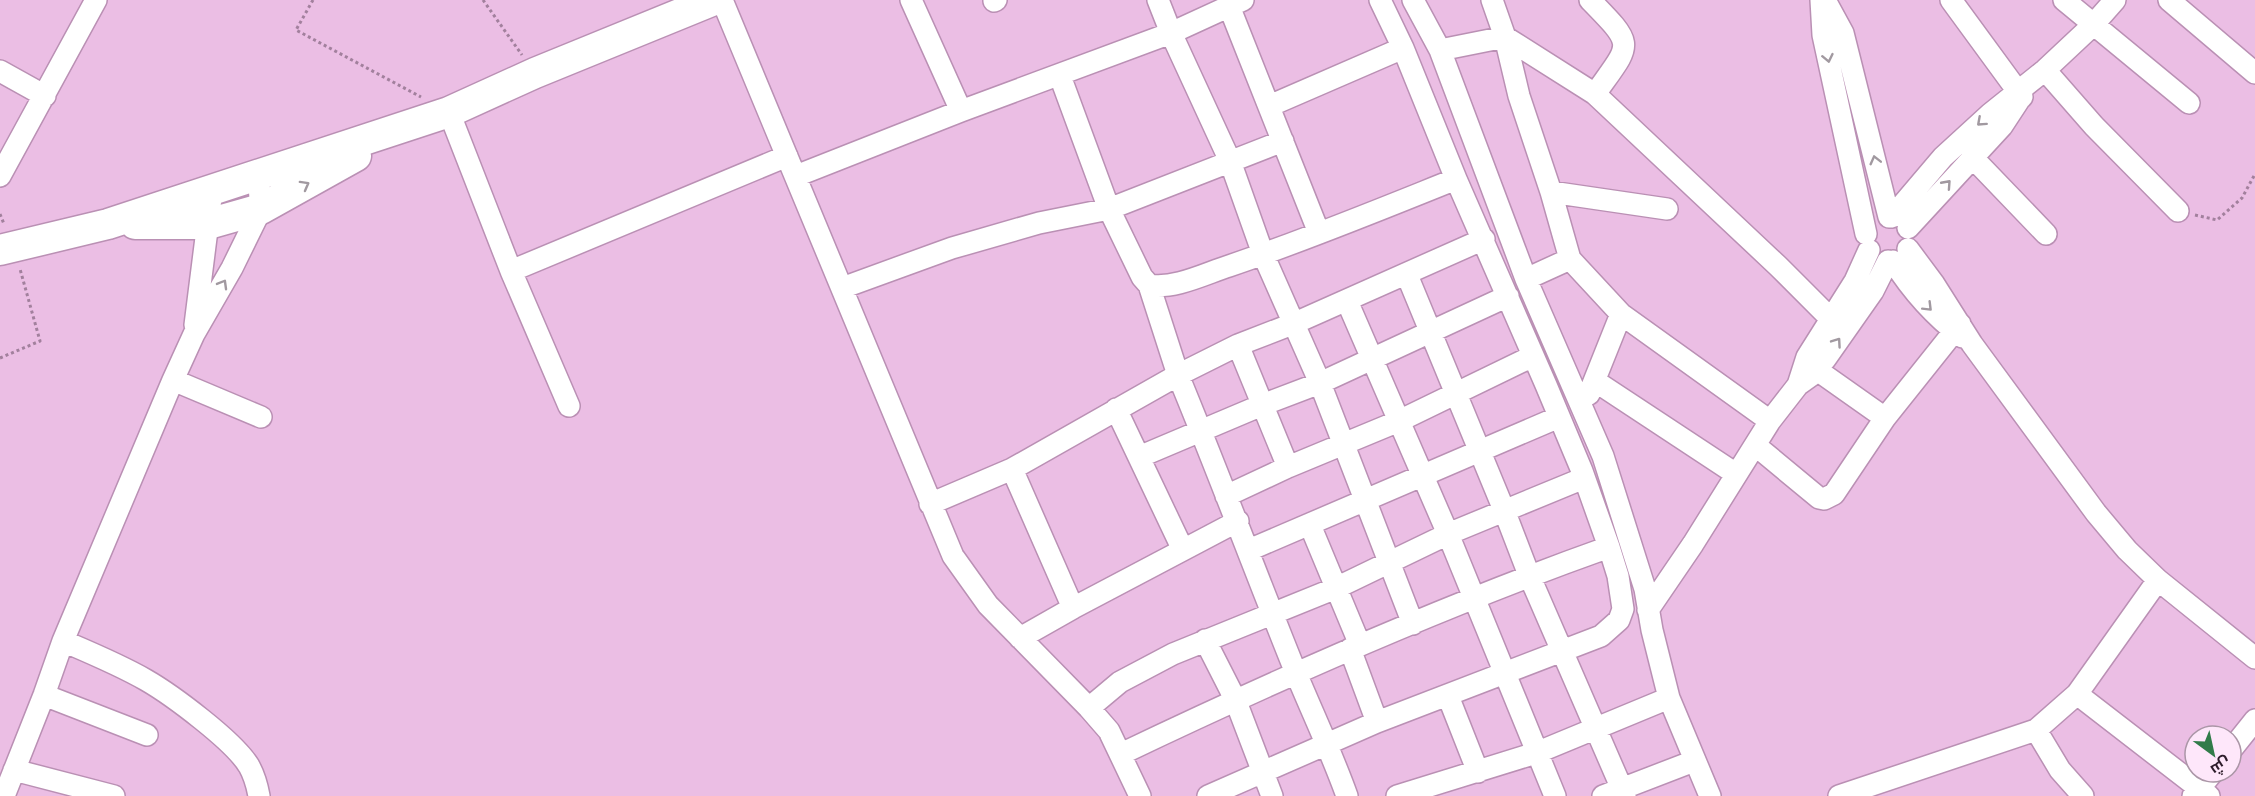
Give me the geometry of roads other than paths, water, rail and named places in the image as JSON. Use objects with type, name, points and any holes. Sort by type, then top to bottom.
[{"type":"street","points":[[7,248],[108,224],[437,115],[714,0]]},
{"type":"street","points":[[722,0],[953,556],[988,605],[1109,731],[1140,796]]},
{"type":"street","points":[[911,0],[961,111]]},
{"type":"street","points":[[1158,0],[1230,161],[1263,254],[1320,383],[1413,624]]},
{"type":"street","points":[[1208,796],[1377,722],[1601,636],[1619,620],[1623,609],[1622,594],[1609,547],[1584,478],[1484,239],[1456,179],[1403,48],[1380,0]]},
{"type":"street","points":[[1413,0],[1440,50],[1526,279],[1603,456],[1645,589],[1669,698],[1710,796]]},
{"type":"street","points":[[1492,0],[1505,37],[1519,96],[1551,192],[1570,259],[1621,314],[1770,421]]},
{"type":"street","points":[[1590,0],[1620,30],[1624,39],[1623,56],[1595,94]]},
{"type":"street","points":[[1648,610],[1693,544],[1770,421],[1798,385],[1816,370],[1911,238],[1896,220],[1843,33],[1823,0]]},
{"type":"street","points":[[1823,0],[1823,35],[1867,242],[1880,260],[1896,257]]},
{"type":"street","points":[[1951,0],[2022,91]]},
{"type":"street","points":[[2064,0],[2188,103]]},
{"type":"street","points":[[1896,220],[1943,157],[2022,91],[2093,25],[2115,0]]},
{"type":"street","points":[[2169,0],[2255,73]]},
{"type":"street","points":[[0,176],[45,96],[92,1]]},
{"type":"street","points":[[796,176],[961,111],[1171,33],[1236,3],[1269,106],[1319,233]]},
{"type":"street","points":[[1440,50],[1505,37],[1595,94],[1831,319]]},
{"type":"street","points":[[1269,106],[1403,48]]},
{"type":"street","points":[[2045,70],[2094,126],[2178,211]]},
{"type":"street","points":[[0,71],[45,96]]},
{"type":"street","points":[[1060,76],[1109,209],[1142,277],[1149,285],[1178,375],[1347,796]]},
{"type":"street","points":[[1798,385],[1807,357],[1855,281],[1871,225],[1879,218],[1896,220],[1972,157],[2002,126],[2022,91]]},
{"type":"street","points":[[108,224],[208,224],[261,209],[437,115]]},
{"type":"street","points":[[437,115],[511,271],[569,406]]},
{"type":"street","points":[[842,288],[963,245],[1039,223],[1109,209],[1283,141]]},
{"type":"street","points":[[511,271],[787,156]]},
{"type":"street","points":[[1972,157],[2046,234]]},
{"type":"street","points":[[4,796],[63,641],[173,380],[194,334],[232,268],[261,209],[258,175]]},
{"type":"street","points":[[1149,285],[1170,286],[1263,254],[1456,179]]},
{"type":"street","points":[[194,334],[212,190]]},
{"type":"street","points":[[1551,192],[1667,209]]},
{"type":"street","points":[[930,504],[1012,469],[1116,409],[1238,345],[1295,324],[1484,239]]},
{"type":"street","points":[[1896,257],[1916,295],[1957,328],[1972,344],[2096,513],[2127,550],[2158,580],[2255,658]]},
{"type":"street","points":[[1526,279],[1570,259]]},
{"type":"street","points":[[1407,275],[1529,575],[1596,728],[1617,794],[1694,761]]},
{"type":"street","points":[[1139,457],[1320,383],[1508,296]]},
{"type":"street","points":[[1347,301],[1475,598],[1555,796]]},
{"type":"street","points":[[1582,406],[1595,381],[1621,314]]},
{"type":"street","points":[[1755,445],[1819,498],[1824,499],[1834,494],[1885,418],[1957,328]]},
{"type":"street","points":[[1238,345],[1288,467]]},
{"type":"street","points":[[1226,496],[1288,467],[1399,421],[1533,356]]},
{"type":"street","points":[[1816,370],[1885,418]]},
{"type":"street","points":[[173,380],[261,417]]},
{"type":"street","points":[[1595,381],[1736,474]]},
{"type":"street","points":[[1116,409],[1183,550]]},
{"type":"street","points":[[1249,550],[1558,417]]},
{"type":"street","points":[[1012,469],[1073,608]]},
{"type":"street","points":[[1089,708],[1120,682],[1205,640],[1336,588],[1448,534],[1584,478]]},
{"type":"street","points":[[1020,638],[1238,521]]},
{"type":"street","points":[[1310,525],[1336,588],[1377,722]]},
{"type":"street","points":[[1121,754],[1235,699],[1355,647],[1529,575],[1609,547]]},
{"type":"street","points":[[1839,796],[2036,730],[2077,694],[2158,580]]},
{"type":"street","points":[[1205,640],[1235,699],[1272,796]]},
{"type":"street","points":[[63,641],[148,681],[210,726],[248,765],[257,783],[259,796]]},
{"type":"street","points":[[2077,694],[2204,788]]},
{"type":"street","points":[[44,695],[147,735]]},
{"type":"street","points":[[1448,696],[1478,772]]},
{"type":"street","points":[[1397,796],[1536,753],[1669,698]]},
{"type":"street","points":[[2243,735],[2255,720]]},
{"type":"street","points":[[2036,730],[2060,770],[2083,796]]},
{"type":"street","points":[[14,770],[114,796]]}]
